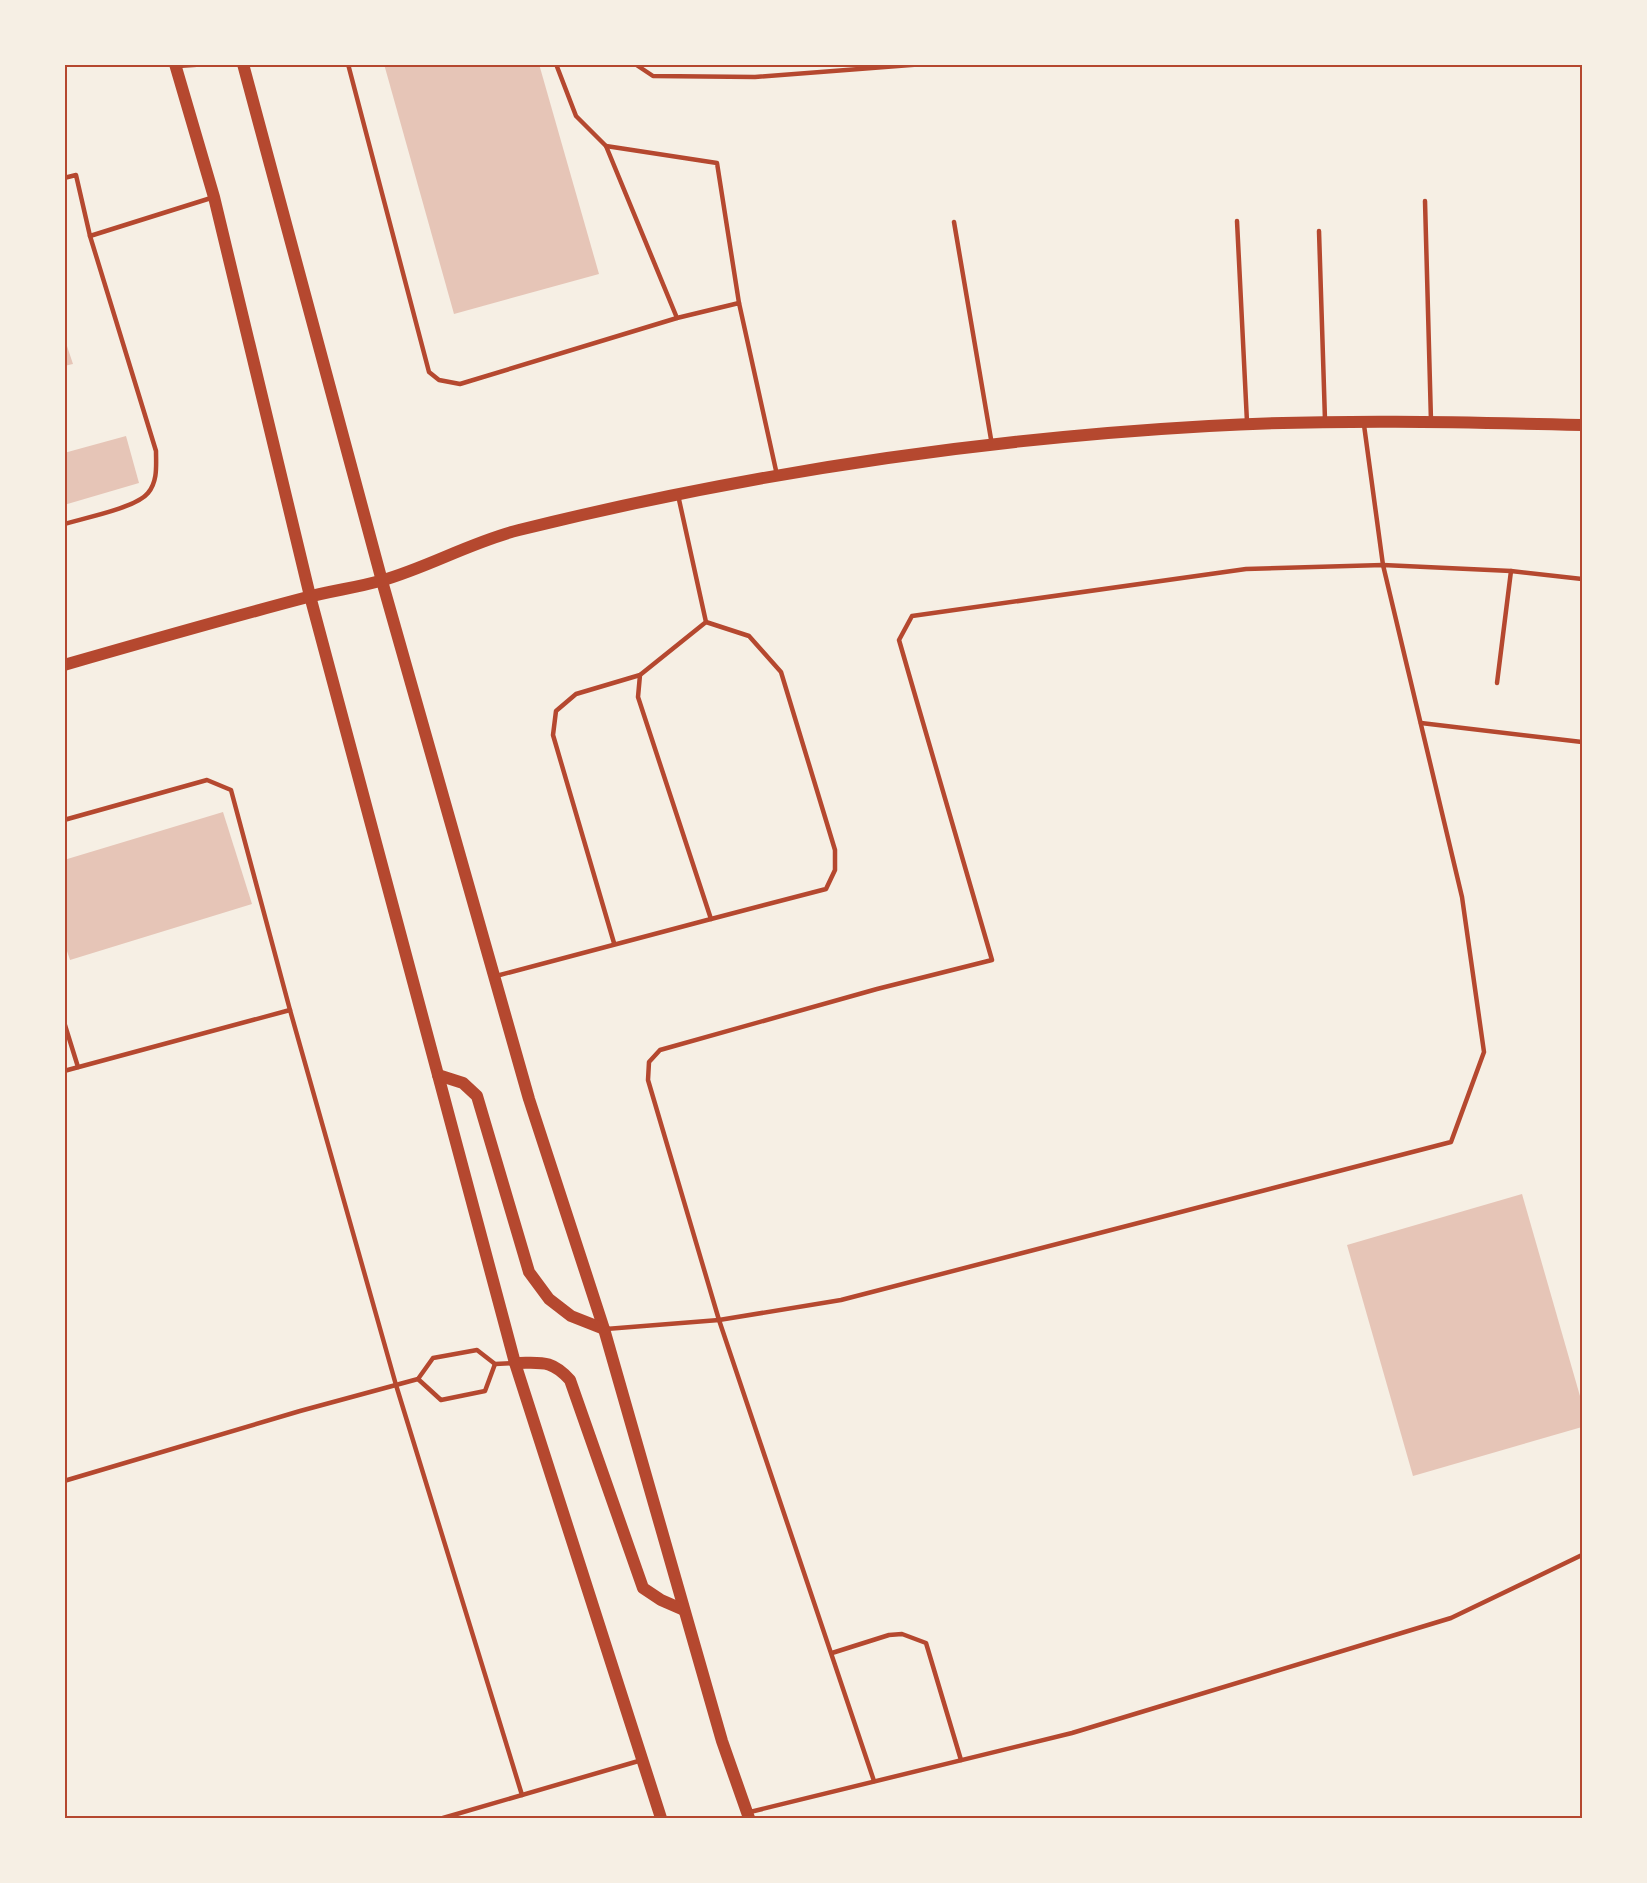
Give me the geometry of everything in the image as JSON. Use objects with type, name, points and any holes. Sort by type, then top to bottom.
[{"type":"main road","points":[[243,64],[382,580],[529,1099],[604,1329],[722,1741],[748,1816]]},
{"type":"main road","points":[[176,65],[214,197],[310,596],[515,1364],[661,1818]]},
{"type":"main road","points":[[64,665],[310,596],[382,580],[513,531],[678,495],[827,466],[992,445],[1247,424],[1431,421],[1582,425]]},
{"type":"main road","points":[[438,1075],[462,1083],[477,1096],[529,1272],[549,1299],[571,1316],[604,1329]]},
{"type":"main road","points":[[515,1364],[544,1363],[559,1369],[570,1380],[643,1588],[661,1600],[684,1610]]},
{"type":"lane","points":[[176,65],[208,64]]},
{"type":"lane","points":[[348,64],[429,372],[439,380],[460,384],[677,318],[740,303]]},
{"type":"lane","points":[[556,64],[576,116],[606,146],[677,318]]},
{"type":"lane","points":[[635,64],[652,76],[755,77],[924,64]]},
{"type":"lane","points":[[606,146],[717,164],[740,303],[777,476]]},
{"type":"lane","points":[[64,178],[76,175],[90,236],[156,451],[156,475],[148,493],[131,504],[64,524]]},
{"type":"lane","points":[[90,236],[214,197]]},
{"type":"lane","points":[[1425,201],[1431,421]]},
{"type":"lane","points":[[1237,221],[1247,424]]},
{"type":"lane","points":[[954,222],[992,445]]},
{"type":"lane","points":[[1319,231],[1325,423]]},
{"type":"lane","points":[[604,1329],[719,1320],[841,1300],[1450,1143],[1484,1052],[1462,897],[1383,565],[1364,422]]},
{"type":"lane","points":[[678,495],[706,622]]},
{"type":"lane","points":[[874,1781],[719,1320],[648,1080],[649,1062],[660,1050],[877,989],[992,960],[899,640],[912,616],[1246,569],[1383,565],[1511,571],[1582,579]]},
{"type":"lane","points":[[1497,684],[1511,571]]},
{"type":"lane","points":[[614,943],[553,735],[556,711],[576,694],[640,675],[706,622]]},
{"type":"lane","points":[[494,977],[614,943],[826,889],[835,870],[835,850],[781,672],[749,636],[706,622]]},
{"type":"lane","points":[[640,675],[638,697],[711,919]]},
{"type":"lane","points":[[1421,723],[1582,742]]},
{"type":"lane","points":[[64,820],[207,780],[231,790],[290,1010],[396,1385],[522,1795]]},
{"type":"lane","points":[[64,1071],[290,1010]]},
{"type":"lane","points":[[64,1022],[78,1067]]},
{"type":"lane","points":[[64,1481],[418,1378],[433,1358],[477,1350],[495,1364],[515,1364]]},
{"type":"lane","points":[[418,1378],[441,1400],[484,1391],[495,1364]]},
{"type":"lane","points":[[748,1816],[874,1781],[1072,1733],[1450,1618],[1582,1555]]},
{"type":"lane","points":[[832,1653],[895,1634],[913,1636],[926,1643],[962,1760]]},
{"type":"lane","points":[[443,1818],[642,1760]]},
{"type":"building","points":[[384,64],[539,64],[599,274],[454,314]]},
{"type":"building","points":[[64,337],[73,364],[64,366]]},
{"type":"building","points":[[126,436],[139,483],[64,505],[64,453]]},
{"type":"building","points":[[223,812],[252,904],[70,960],[64,942],[64,860]]},
{"type":"building","points":[[1522,1194],[1582,1403],[1582,1427],[1413,1476],[1347,1245]]}]
